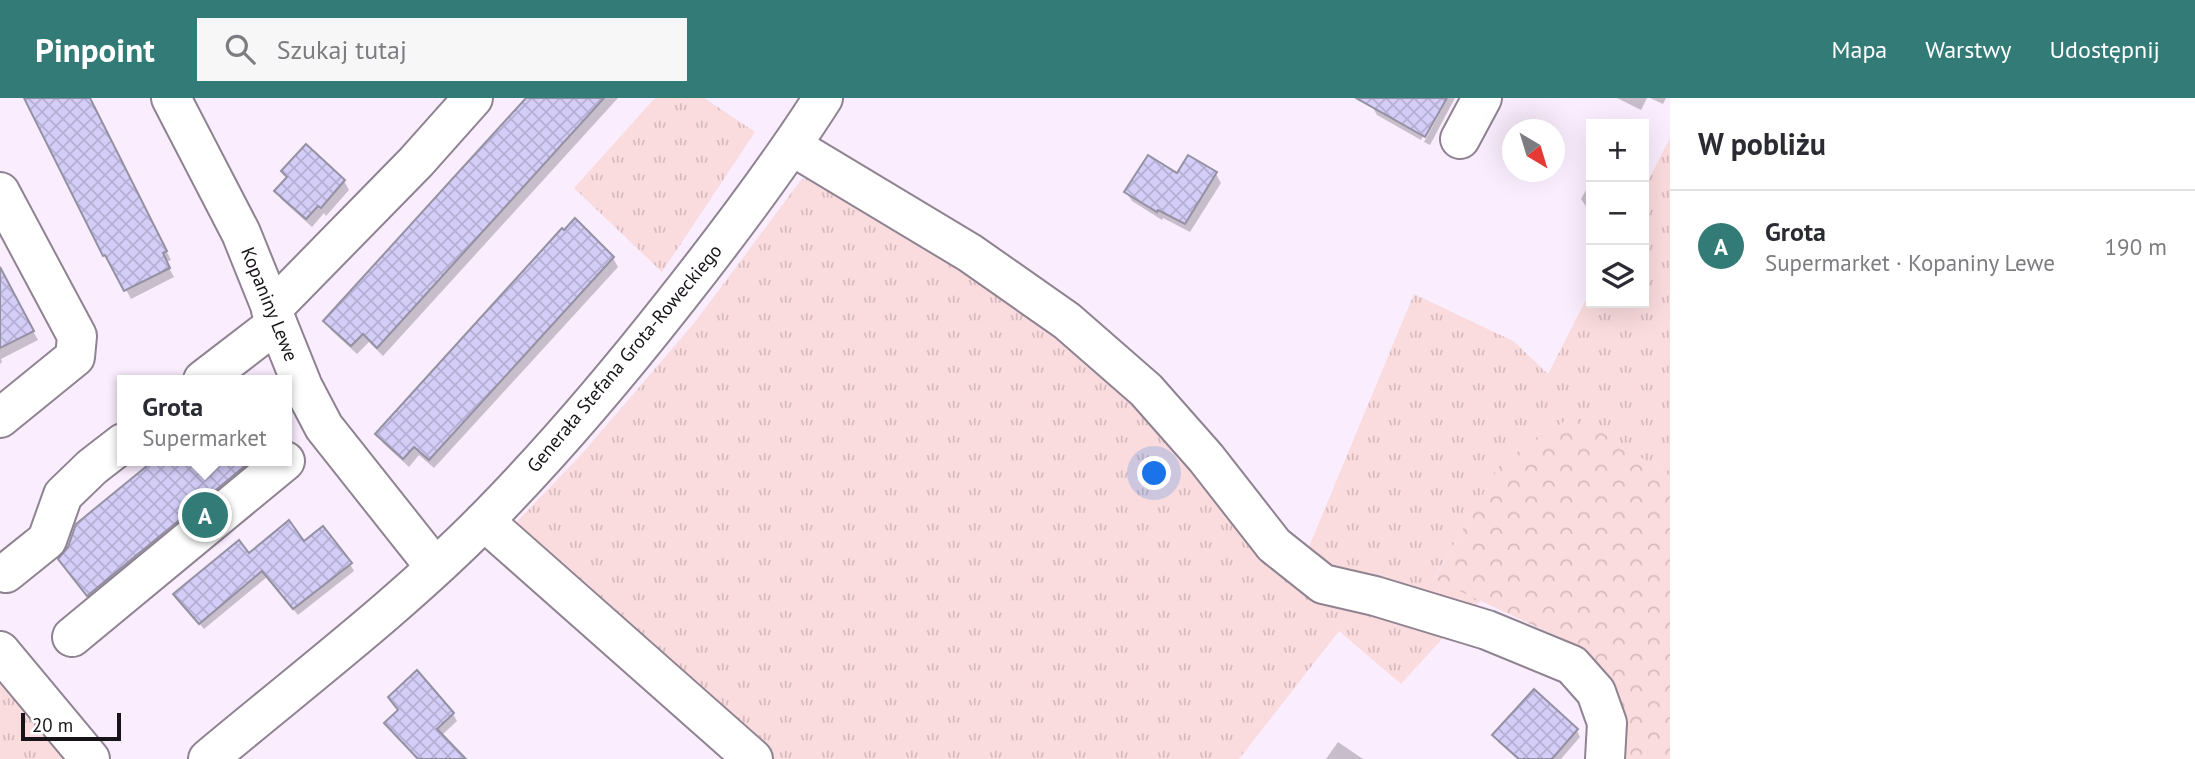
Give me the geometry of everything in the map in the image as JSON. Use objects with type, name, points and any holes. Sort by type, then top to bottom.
[{"type":"street","name":"Kopaniny Lewe","points":[[171,98],[241,233],[303,387],[324,427],[435,567]]},
{"type":"street","points":[[209,375],[274,316],[473,98]]},
{"type":"street","name":"Generała Stefana Grota-Roweckiego","points":[[208,759],[435,567],[484,521],[571,428],[720,246],[823,98]]},
{"type":"street","points":[[1460,139],[1482,98]]},
{"type":"street","points":[[792,146],[970,253],[1067,321],[1146,390],[1206,458],[1274,545],[1323,584],[1375,596],[1487,630],[1572,664],[1596,692],[1607,723],[1605,759]]},
{"type":"street","points":[[0,418],[75,357],[77,336],[2,203]]},
{"type":"street","points":[[292,455],[324,427]]},
{"type":"street","points":[[6,573],[47,540],[63,495],[117,448]]},
{"type":"street","points":[[72,637],[279,466]]},
{"type":"street","points":[[484,521],[753,759]]},
{"type":"street","points":[[0,651],[90,759]]},
{"type":"green space","points":[[655,98],[704,98],[755,132],[662,272],[574,188]]},
{"type":"green space","points":[[1670,138],[1670,476],[1573,416],[1501,464],[1434,578],[1481,601],[1452,628],[1401,684],[1339,631],[1239,759],[768,759],[507,532],[581,455],[695,322],[801,180],[818,175],[1062,329],[1306,554],[1414,294],[1513,341],[1548,374],[1586,300],[1586,308],[1649,308],[1649,179]]},
{"type":"green space","points":[[1574,415],[1670,476],[1670,759],[1619,759],[1625,738],[1617,693],[1592,662],[1556,636],[1434,579],[1501,463]]},
{"type":"green space","points":[[0,672],[72,759],[0,759]]},
{"type":"building","points":[[24,98],[90,98],[167,251],[163,253],[170,268],[124,291],[105,255],[103,256]]},
{"type":"building","points":[[526,98],[604,98],[377,348],[363,334],[351,346],[323,321]]},
{"type":"building","points":[[1356,98],[1447,98],[1425,137]]},
{"type":"building","points":[[306,144],[345,180],[321,208],[318,206],[306,219],[274,191],[287,177],[281,171]]},
{"type":"building","points":[[1148,155],[1177,173],[1188,155],[1217,172],[1185,224],[1158,210],[1157,212],[1124,192]]},
{"type":"building","points":[[575,218],[614,257],[429,460],[414,447],[403,459],[375,434],[562,228],[564,230]]},
{"type":"building","points":[[0,267],[34,331],[0,348]]},
{"type":"building","points":[[147,466],[245,466],[87,596],[58,559],[68,547],[76,524]]},
{"type":"building","points":[[289,520],[304,541],[323,526],[352,563],[293,609],[262,571],[199,624],[173,594],[239,540],[249,553]]},
{"type":"building","points":[[417,670],[454,713],[437,729],[466,759],[418,759],[384,723],[398,710],[388,697]]},
{"type":"building","points":[[1534,689],[1578,729],[1552,759],[1519,759],[1492,735]]},
{"type":"place","name":"Grota","points":[[205,515]]}]
